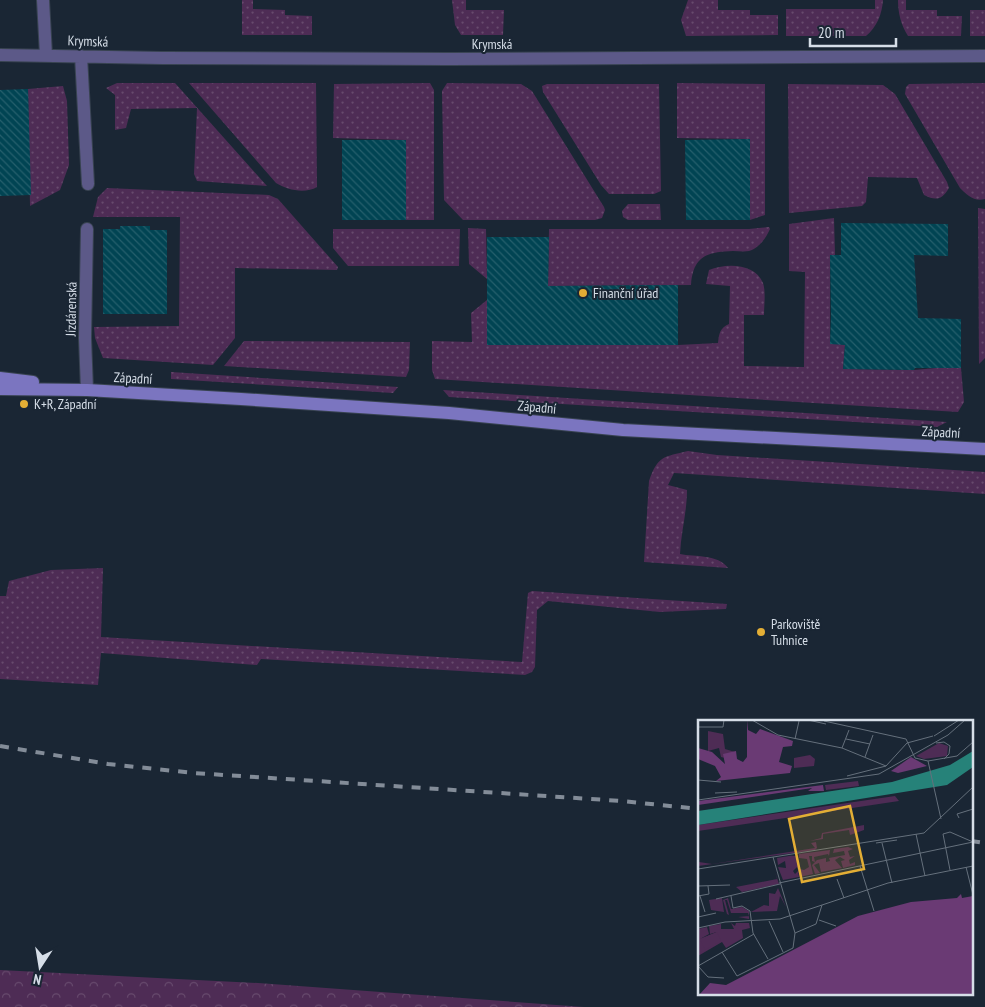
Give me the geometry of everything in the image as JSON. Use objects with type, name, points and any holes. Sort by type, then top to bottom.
[{"type":"street","points":[[43,0],[46,55]]},
{"type":"street","name":"Krymská","points":[[0,55],[449,59],[985,56]]},
{"type":"street","points":[[81,56],[88,184]]},
{"type":"street","name":"Jízdárenská","points":[[87,229],[85,338],[87,390]]},
{"type":"street","name":"Západní","points":[[0,378],[87,390]]},
{"type":"street","name":"Západní","points":[[0,388],[87,390],[449,413],[623,430],[985,449]]},
{"type":"green space","points":[[242,0],[253,0],[253,9],[285,10],[285,15],[312,16],[312,35],[242,35]]},
{"type":"green space","points":[[452,0],[466,0],[466,10],[504,10],[503,35],[461,35],[455,25]]},
{"type":"green space","points":[[688,0],[718,0],[718,10],[750,10],[750,15],[778,15],[778,35],[686,36],[681,20]]},
{"type":"green space","points":[[875,0],[883,0],[881,10],[876,24],[866,36],[786,36],[786,9],[875,9]]},
{"type":"green space","points":[[898,0],[906,0],[906,10],[937,10],[937,16],[962,16],[961,36],[908,36],[900,19]]},
{"type":"green space","points":[[970,10],[985,10],[985,36],[970,36]]},
{"type":"green space","points":[[117,83],[175,83],[267,186],[197,181],[194,174],[197,108],[131,109],[126,128],[115,130],[115,95],[106,88]]},
{"type":"green space","points":[[189,83],[316,83],[317,187],[307,190],[296,190],[285,188],[276,183]]},
{"type":"green space","points":[[430,83],[434,90],[434,220],[406,220],[406,140],[333,138],[334,84]]},
{"type":"green space","points":[[447,83],[521,84],[532,91],[604,207],[605,210],[602,218],[595,220],[463,220],[444,200],[442,91]]},
{"type":"green space","points":[[677,83],[765,84],[765,215],[750,220],[750,139],[677,138]]},
{"type":"green space","points":[[985,83],[985,199],[977,200],[960,188],[905,94],[906,87],[909,84]]},
{"type":"green space","points":[[547,84],[659,84],[661,191],[654,194],[609,194],[601,185],[543,92],[542,86]]},
{"type":"green space","points":[[788,84],[883,85],[895,94],[949,188],[941,197],[935,199],[924,195],[917,178],[868,177],[866,202],[862,206],[789,213]]},
{"type":"green space","points":[[63,86],[67,101],[69,165],[60,190],[30,206],[28,89]]},
{"type":"green space","points":[[107,188],[269,195],[278,199],[338,267],[337,270],[235,268],[235,338],[213,365],[103,358],[95,338],[94,327],[179,326],[180,217],[93,217],[98,197]]},
{"type":"green space","points":[[628,204],[660,204],[661,220],[628,220],[623,217],[622,211]]},
{"type":"green space","points":[[978,208],[985,209],[985,358],[979,364]]},
{"type":"green space","points":[[834,218],[835,255],[830,255],[830,342],[845,345],[843,369],[914,370],[961,368],[964,402],[958,412],[435,379],[432,370],[432,341],[472,342],[471,313],[487,300],[678,345],[718,343],[720,331],[729,324],[730,286],[706,284],[709,270],[723,266],[747,268],[759,276],[763,283],[764,315],[744,315],[744,366],[804,367],[805,272],[789,271],[789,224]]},
{"type":"green space","points":[[769,227],[770,229],[764,239],[753,250],[716,253],[703,258],[695,268],[691,285],[548,286],[549,229],[749,229]]},
{"type":"green space","points":[[468,228],[486,229],[487,279],[469,264]]},
{"type":"green space","points":[[333,229],[460,229],[459,266],[348,266],[333,248]]},
{"type":"green space","points":[[244,341],[410,342],[409,370],[406,377],[224,366]]},
{"type":"green space","points":[[171,372],[398,387],[393,393],[171,379]]},
{"type":"green space","points":[[443,390],[947,422],[937,427],[449,397]]},
{"type":"green space","points":[[688,451],[717,455],[985,472],[985,494],[674,473],[668,485],[687,490],[680,554],[712,558],[728,568],[644,562],[649,481],[652,472],[659,462],[667,456]]},
{"type":"green space","points":[[103,568],[101,637],[522,662],[528,593],[532,591],[727,604],[726,609],[660,612],[548,601],[537,610],[535,667],[532,672],[525,675],[261,659],[257,665],[101,653],[98,685],[0,679],[0,596],[6,596],[9,581],[51,570]]},
{"type":"green space","points":[[0,970],[258,983],[584,1007],[0,1007]]},
{"type":"building","points":[[28,89],[31,195],[0,196],[0,90]]},
{"type":"building","points":[[750,139],[750,220],[686,220],[685,140]]},
{"type":"building","points":[[342,140],[406,140],[406,220],[342,220]]},
{"type":"building","points":[[841,223],[948,224],[948,256],[914,255],[918,318],[961,319],[961,368],[915,368],[914,370],[843,369],[845,345],[830,344],[830,255],[841,255]]},
{"type":"building","points":[[120,226],[150,226],[150,230],[167,230],[167,314],[103,314],[103,229],[120,229]]},
{"type":"building","name":"Finanční úřad","points":[[487,237],[549,237],[548,286],[678,285],[678,345],[487,345]]},
{"type":"railway","points":[[0,746],[108,764],[194,773],[622,801],[698,809]]},
{"type":"railway","points":[[972,841],[985,843]]},
{"type":"place","name":"Finanční úřad","points":[[583,293]]},
{"type":"place","name":"K+R, Západní","points":[[24,404]]},
{"type":"place","name":"Parkoviště Tuhnice","points":[[761,632]]}]
